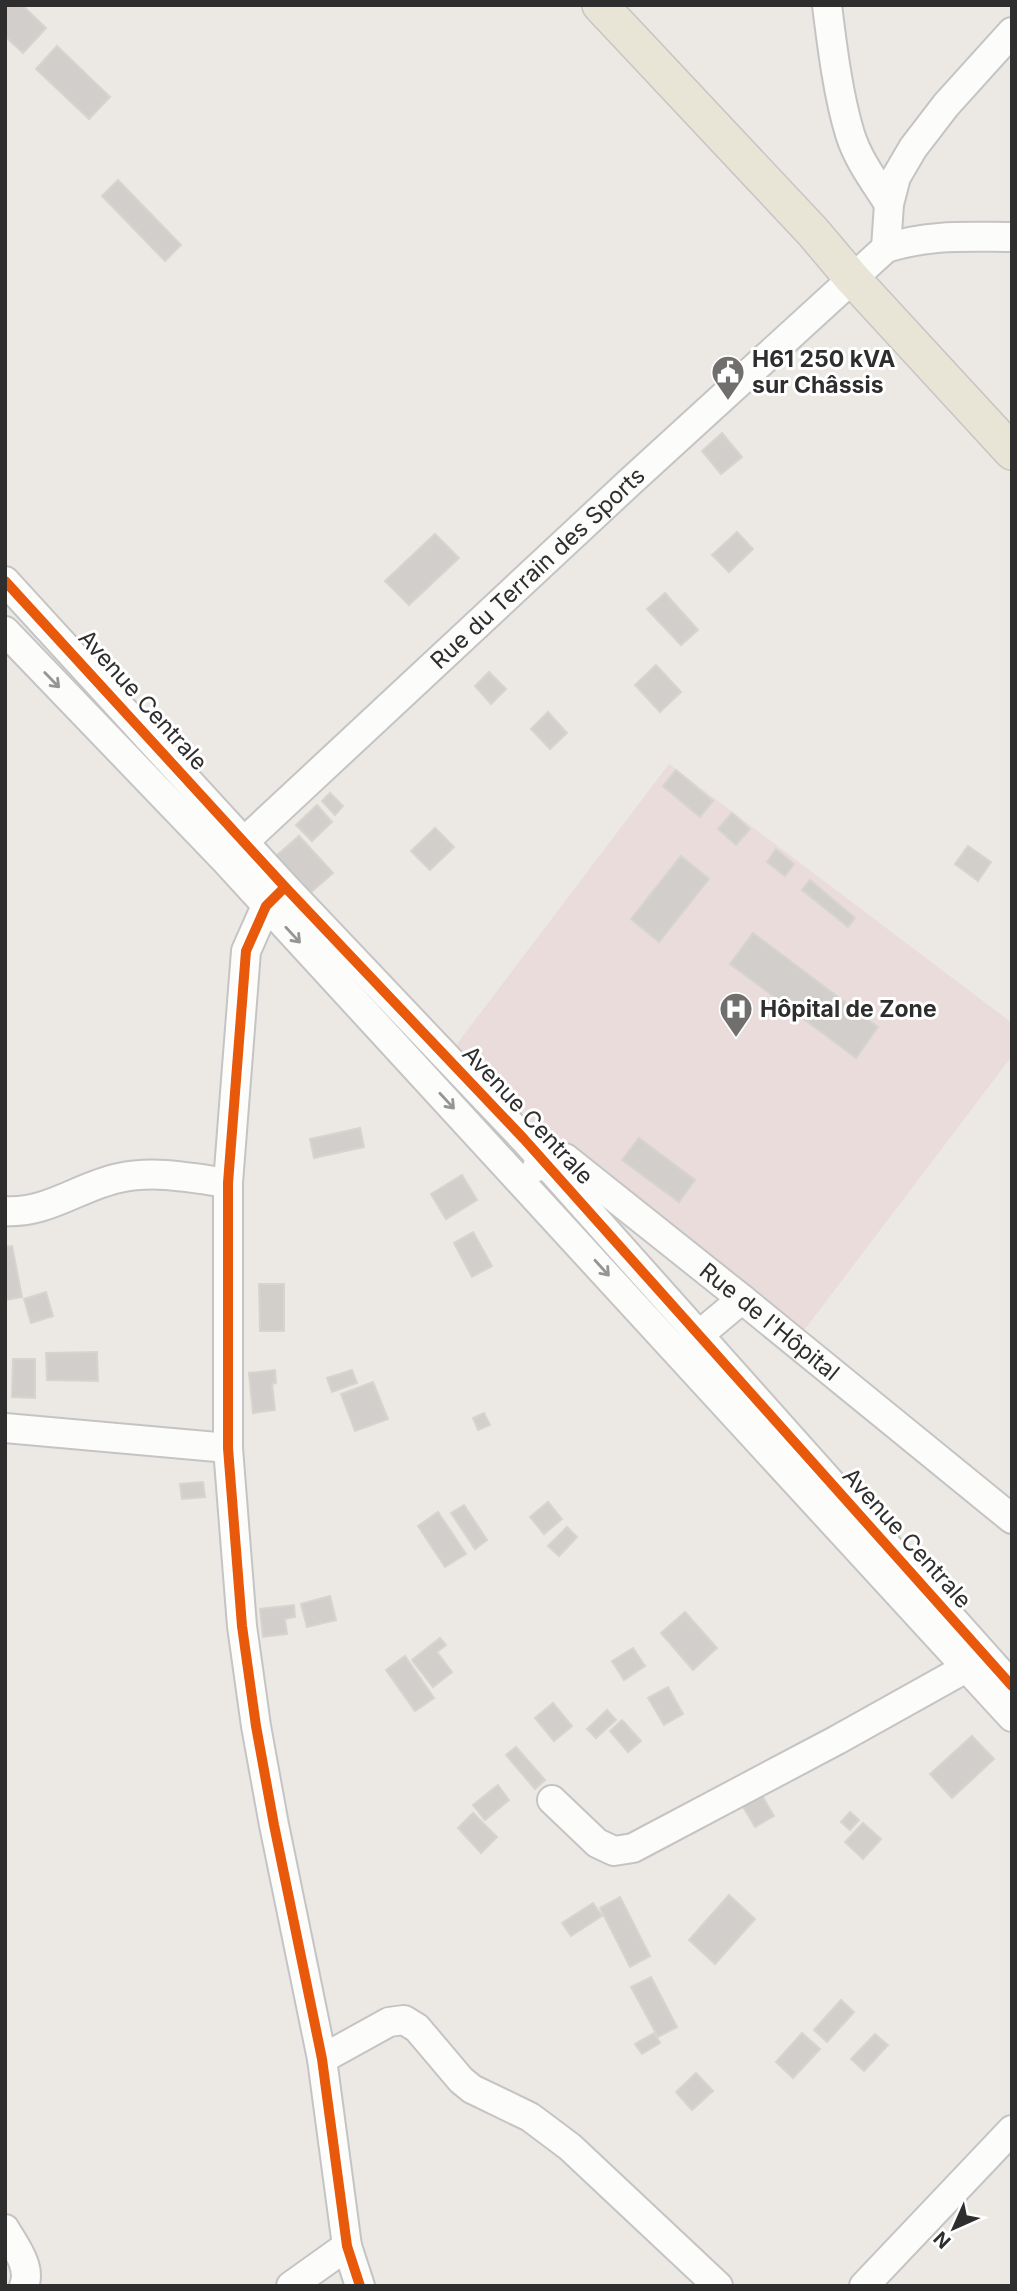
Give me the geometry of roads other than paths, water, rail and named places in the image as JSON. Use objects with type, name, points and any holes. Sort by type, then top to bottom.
[{"type":"main road","points":[[600,5],[813,232],[1012,452]]},
{"type":"street","points":[[827,5],[834,57],[850,133],[860,159],[890,204]]},
{"type":"street","points":[[1012,32],[946,105],[913,148],[896,177],[890,204],[886,248],[932,237],[1012,237]]},
{"type":"street","name":"Rue du Terrain des Sports","points":[[234,851],[851,277],[886,248]]},
{"type":"street","name":"Avenue Centrale","points":[[5,581],[234,851],[521,1181],[690,1345]]},
{"type":"street","name":"Avenue Centrale","points":[[5,631],[234,851]]},
{"type":"street","points":[[276,897],[246,951],[228,1183],[228,1448],[242,1626],[256,1726],[322,2059],[347,2246],[360,2286]]},
{"type":"street","name":"Avenue Centrale","points":[[276,897],[515,1129],[690,1345],[749,1433],[974,1661],[1012,1717]]},
{"type":"street","name":"Rue de l'Hôpital","points":[[543,1162],[565,1158],[743,1299],[1012,1519]]},
{"type":"street","points":[[521,1181],[543,1162]]},
{"type":"street","points":[[5,1211],[16,1212],[43,1207],[117,1178],[144,1174],[228,1183]]},
{"type":"street","points":[[690,1345],[743,1299]]},
{"type":"street","points":[[5,1428],[228,1448]]},
{"type":"street","points":[[552,1800],[597,1843],[614,1851],[633,1848],[837,1740],[974,1661]]},
{"type":"street","name":"Avenue Centrale","points":[[974,1661],[1012,1686]]},
{"type":"street","points":[[322,2059],[389,2022],[404,2021],[417,2028],[461,2080],[472,2089],[530,2117],[570,2147],[718,2286]]},
{"type":"street","points":[[864,2286],[1012,2130]]},
{"type":"street","points":[[5,2229],[25,2267],[27,2278],[24,2286]]},
{"type":"street","points":[[291,2286],[347,2246]]},
{"type":"place","name":"H61 250 kVA sur Châssis","points":[[728,402]]},
{"type":"place","name":"Hôpital de Zone","points":[[736,1039]]}]
